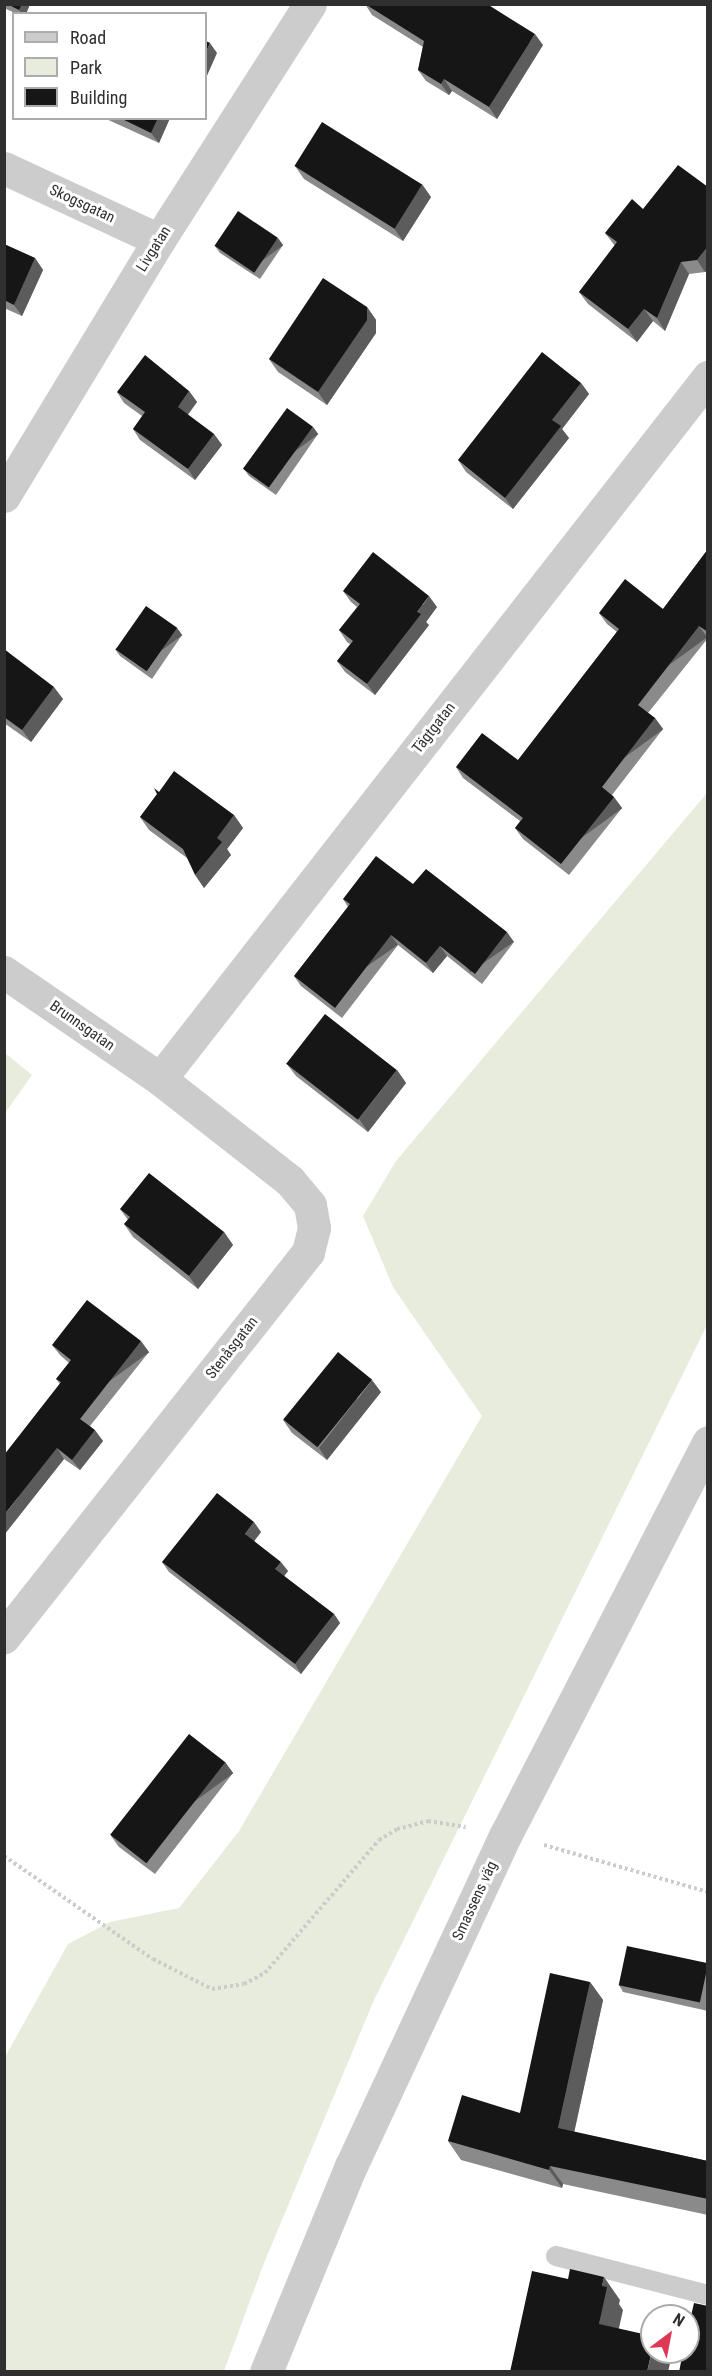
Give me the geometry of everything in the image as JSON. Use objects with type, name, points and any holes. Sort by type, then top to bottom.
[{"type":"street","name":"Livgatan","points":[[4,496],[159,240],[310,4]]},
{"type":"street","name":"Skogsgatan","points":[[4,168],[159,240]]},
{"type":"street","name":"Tägtgatan","points":[[160,1079],[708,377]]},
{"type":"street","name":"Brunnsgatan","points":[[4,972],[160,1079]]},
{"type":"street","name":"Stenåsgatan","points":[[4,1637],[308,1252],[314,1228],[310,1205],[290,1180],[160,1079]]},
{"type":"street","name":"Smassens väg","points":[[267,2372],[351,2166],[506,1834],[708,1442]]},
{"type":"lane","points":[[556,2256],[708,2295]]},
{"type":"path","points":[[4,1856],[153,1959],[212,1989],[244,1984],[265,1973],[379,1840],[397,1828],[428,1821],[506,1834],[708,1892]]},
{"type":"green space","points":[[707,793],[707,1325],[374,2000],[264,2263],[224,2371],[5,2371],[5,2057],[68,1944],[110,1922],[179,1908],[239,1831],[482,1416],[393,1287],[363,1216],[396,1161]]},
{"type":"green space","points":[[5,1053],[32,1075],[5,1113]]},
{"type":"building","points":[[7,4],[22,4],[19,10]]},
{"type":"building","points":[[365,4],[487,4],[535,34],[489,107],[444,79],[441,84],[418,70],[424,41]]},
{"type":"building","points":[[124,120],[157,120],[151,133]]},
{"type":"building","points":[[322,122],[422,185],[395,229],[294,166]]},
{"type":"building","points":[[678,165],[708,187],[708,246],[697,260],[681,262],[657,318],[644,309],[628,329],[579,292],[617,242],[605,233],[632,199],[643,209]]},
{"type":"building","points":[[238,211],[278,238],[254,273],[215,246]]},
{"type":"building","points":[[4,244],[35,258],[14,305],[4,300]]},
{"type":"building","points":[[323,278],[367,307],[367,320],[318,392],[269,359]]},
{"type":"building","points":[[542,352],[581,383],[552,420],[561,426],[505,498],[458,460]]},
{"type":"building","points":[[145,355],[189,391],[178,407],[214,434],[188,469],[133,429],[145,412],[117,392]]},
{"type":"building","points":[[287,408],[313,427],[269,487],[243,469]]},
{"type":"building","points":[[708,549],[708,632],[699,626],[638,705],[655,718],[602,787],[614,797],[561,864],[515,828],[523,818],[456,767],[482,733],[518,760],[619,629],[599,613],[625,579],[663,609]]},
{"type":"building","points":[[373,552],[429,596],[417,612],[421,614],[367,684],[337,661],[353,641],[339,630],[360,604],[343,591]]},
{"type":"building","points":[[146,606],[177,628],[147,671],[116,649]]},
{"type":"building","points":[[4,649],[54,687],[22,730],[4,717]]},
{"type":"building","points":[[174,771],[234,815],[217,838],[222,842],[195,875],[183,849],[140,817],[157,794],[154,788],[159,792]]},
{"type":"building","points":[[376,856],[413,884],[426,869],[507,932],[475,974],[440,946],[426,963],[391,935],[335,1008],[294,976],[350,904],[343,899]]},
{"type":"building","points":[[325,1014],[397,1070],[358,1120],[286,1064]]},
{"type":"building","points":[[149,1173],[224,1232],[189,1276],[124,1224],[130,1217],[120,1209]]},
{"type":"building","points":[[87,1300],[141,1341],[80,1419],[95,1430],[72,1460],[57,1448],[4,1515],[4,1455],[61,1382],[56,1379],[71,1360],[52,1345]]},
{"type":"building","points":[[338,1352],[372,1380],[317,1447],[283,1420]]},
{"type":"building","points":[[217,1493],[254,1522],[245,1534],[281,1562],[275,1569],[334,1614],[295,1664],[162,1562]]},
{"type":"building","points":[[189,1734],[225,1762],[146,1863],[110,1835]]},
{"type":"building","points":[[627,1946],[708,1963],[700,2002],[619,1985]]},
{"type":"building","points":[[550,1973],[590,1982],[558,2128],[708,2161],[708,2199],[550,2166],[549,2170],[448,2141],[462,2095],[520,2113]]},
{"type":"building","points":[[570,2269],[604,2277],[602,2286],[607,2287],[599,2324],[640,2333],[640,2364],[649,2364],[647,2372],[510,2372],[532,2271],[568,2279]]},
{"type":"building","points":[[700,2304],[708,2306],[708,2372],[679,2372],[681,2364],[700,2364]]}]
